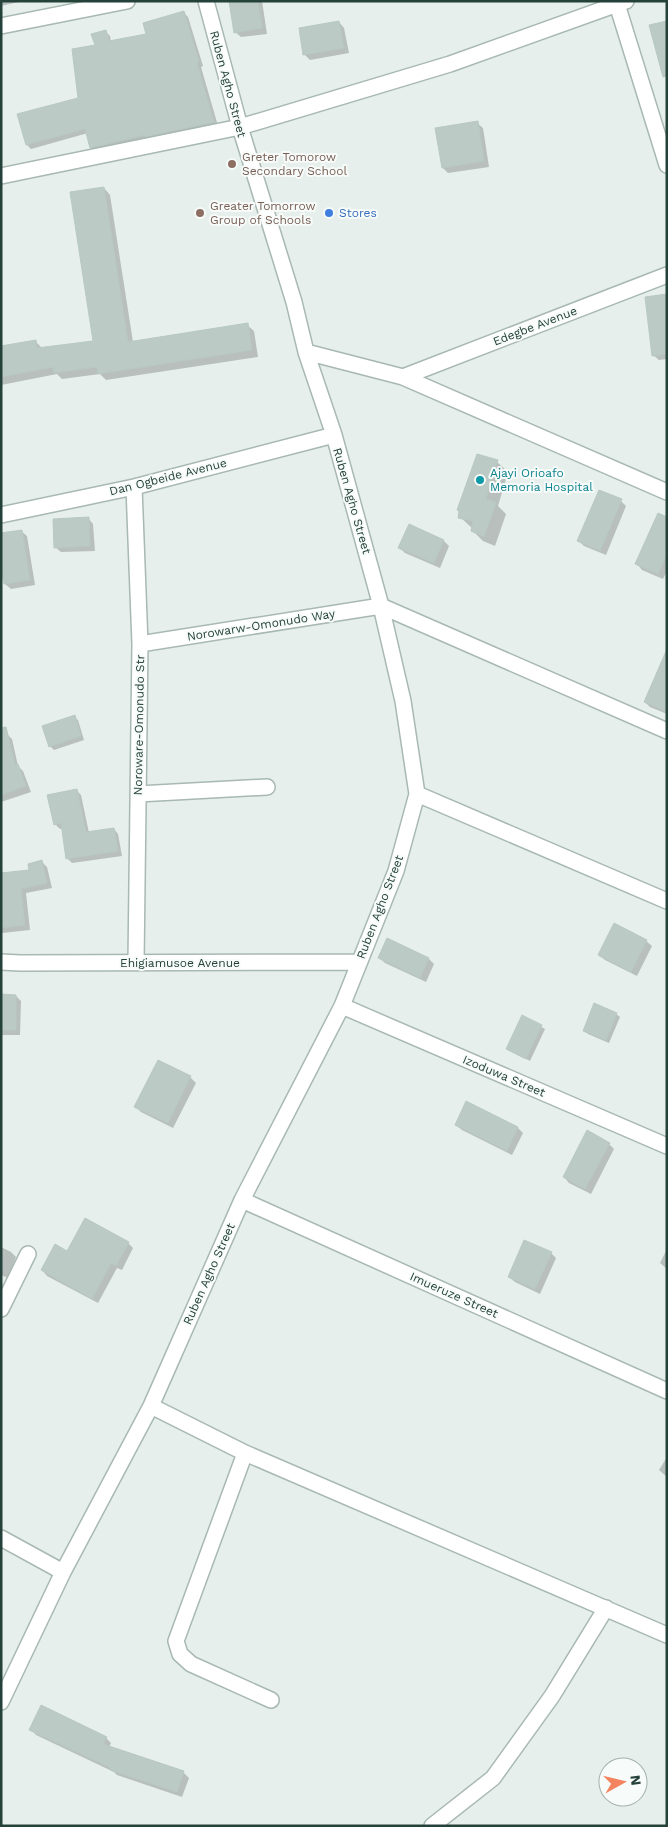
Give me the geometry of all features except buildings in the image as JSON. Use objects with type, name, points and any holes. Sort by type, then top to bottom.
[{"type":"street","points":[[1,26],[127,1]]},
{"type":"street","name":"Ruben Agho Street","points":[[1,1702],[63,1572],[151,1406],[242,1200],[342,1006],[396,871],[418,794],[403,701],[381,606],[334,435],[306,352],[294,302],[240,127],[206,1]]},
{"type":"street","points":[[1,176],[240,127],[450,64],[620,2],[667,165]]},
{"type":"street","name":"Edegbe Avenue","points":[[403,377],[667,275]]},
{"type":"street","points":[[306,352],[403,377],[663,488]]},
{"type":"street","name":"Dan Ogbeide Avenue","points":[[1,515],[134,487],[334,435]]},
{"type":"street","name":"Noroware-Omonudo Str","points":[[134,487],[140,644],[136,963]]},
{"type":"street","points":[[381,606],[667,731]]},
{"type":"street","name":"Norowarw-Omonudo Way","points":[[140,644],[381,606]]},
{"type":"street","points":[[138,794],[266,787]]},
{"type":"street","points":[[418,794],[667,901]]},
{"type":"street","name":"Ehigiamusoe Avenue","points":[[1,962],[359,962]]},
{"type":"street","name":"Izoduwa Street","points":[[342,1006],[667,1146]]},
{"type":"street","name":"Imueruze Street","points":[[242,1200],[667,1390]]},
{"type":"street","points":[[1,1308],[28,1254]]},
{"type":"street","points":[[151,1406],[245,1453],[667,1635]]},
{"type":"street","points":[[245,1453],[176,1641],[180,1654],[191,1664],[271,1700]]},
{"type":"street","points":[[1,1538],[63,1572]]},
{"type":"street","points":[[432,1826],[492,1778],[552,1696],[606,1608]]},
{"type":"place","name":"Greter Tomorow Secondary School","points":[[232,164]]},
{"type":"place","name":"Greater Tomorrow Group of Schools","points":[[200,213]]},
{"type":"place","name":"Stores","points":[[329,213]]},
{"type":"place","name":"Ajayi Orioafo Memoria Hospital","points":[[480,480]]}]
